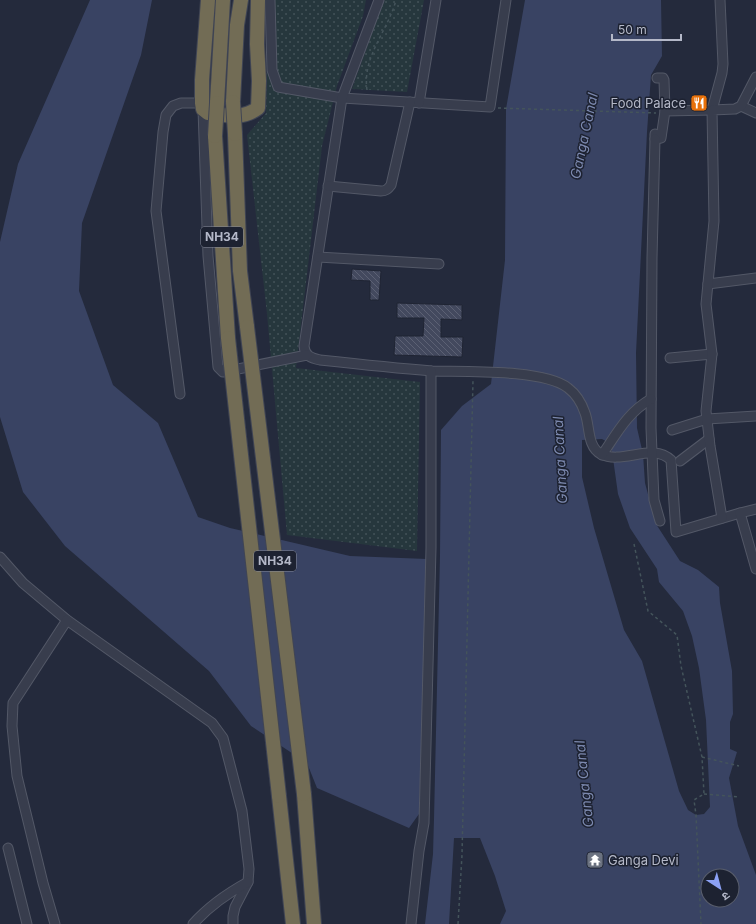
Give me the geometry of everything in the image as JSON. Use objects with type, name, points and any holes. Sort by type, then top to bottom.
[{"type":"highway","points":[[208,0],[202,80],[203,106],[208,113],[241,116],[251,114],[258,108],[258,0]]},
{"type":"highway","name":"NH34","points":[[223,0],[215,136],[228,338],[293,924]]},
{"type":"highway","name":"NH34","points":[[242,0],[237,25],[233,102],[240,271],[304,794],[314,924]]},
{"type":"street","points":[[270,0],[272,70],[278,87],[342,98],[490,107],[506,0]]},
{"type":"street","points":[[307,356],[304,346],[342,98],[379,0]]},
{"type":"street","points":[[328,186],[381,192],[388,189],[391,185],[414,103],[436,0]]},
{"type":"street","points":[[720,0],[723,64],[722,74],[712,110],[714,221],[706,304],[712,354],[706,411],[722,518]]},
{"type":"street","points":[[661,112],[735,109],[741,106],[756,77]]},
{"type":"street","points":[[657,78],[663,78],[664,80],[661,112],[662,138],[655,136],[652,258],[652,399],[647,453],[654,500],[660,521]]},
{"type":"street","points":[[180,394],[156,210],[163,132],[166,115],[173,106],[181,103],[203,106],[208,256],[218,367],[223,372],[307,356],[320,360],[430,370],[529,375],[551,380],[568,388],[579,400],[585,414],[590,440],[596,451],[602,455],[613,457],[647,453],[667,456],[671,460],[676,532],[756,509]]},
{"type":"street","points":[[741,106],[756,113]]},
{"type":"street","points":[[318,257],[439,264]]},
{"type":"street","points":[[708,284],[756,278]]},
{"type":"street","points":[[670,358],[712,354]]},
{"type":"street","points":[[411,924],[419,851],[424,823],[431,548],[430,370]]},
{"type":"street","points":[[602,455],[631,413],[652,399]]},
{"type":"street","points":[[672,430],[707,419],[756,416]]},
{"type":"street","points":[[680,461],[709,439]]},
{"type":"street","points":[[740,513],[756,569]]},
{"type":"street","points":[[0,557],[23,583],[67,620],[212,722],[218,730],[223,738],[242,811],[249,862],[248,882],[235,907],[233,924]]},
{"type":"street","points":[[54,924],[17,776],[12,726],[13,704],[67,620]]},
{"type":"street","points":[[8,848],[27,924]]},
{"type":"street","points":[[193,924],[200,916],[234,890],[248,882]]},
{"type":"path","points":[[370,100],[367,88],[367,69],[396,0]]},
{"type":"path","points":[[506,109],[661,112]]},
{"type":"path","points":[[458,924],[462,855],[473,387]]},
{"type":"path","points":[[634,544],[648,611],[677,635],[681,666],[702,757],[704,794]]},
{"type":"path","points":[[702,757],[739,766]]},
{"type":"path","points":[[701,924],[694,800],[704,794],[739,797]]},
{"type":"shaded area","points":[[268,0],[366,0],[363,16],[337,86],[322,146],[296,368],[420,382],[417,551],[287,535],[267,314],[247,135],[266,113]]},
{"type":"shaded area","points":[[384,0],[424,0],[407,92],[352,89]]},
{"type":"water","points":[[90,0],[152,0],[141,55],[82,223],[79,291],[113,385],[158,423],[198,517],[230,528],[350,556],[427,559],[419,814],[409,828],[317,788],[307,763],[251,726],[209,671],[65,546],[23,492],[0,417],[0,242],[18,164]]},
{"type":"water","name":"Ganga Canal","points":[[525,0],[661,0],[662,56],[651,75],[647,132],[636,353],[637,428],[643,454],[645,483],[656,524],[680,561],[698,570],[719,587],[720,603],[732,671],[733,714],[730,722],[730,749],[737,752],[729,778],[738,826],[756,875],[756,924],[500,924],[506,911],[495,876],[480,838],[454,838],[449,924],[425,924],[433,854],[440,556],[441,430],[462,406],[491,384],[505,260],[506,109]],"holes":[[[602,439],[611,444],[618,494],[630,528],[657,569],[659,582],[683,611],[692,636],[699,668],[706,720],[710,807],[704,814],[696,815],[688,810],[679,791],[642,661],[624,630],[594,528],[582,477],[582,440]]]},
{"type":"building","points":[[352,269],[381,271],[379,300],[370,300],[370,281],[351,280]]},
{"type":"building","points":[[397,303],[462,305],[462,320],[441,319],[441,337],[463,337],[462,357],[394,355],[395,336],[423,336],[424,318],[397,318]]},
{"type":"place","name":"Food Palace","points":[[699,103]]},
{"type":"place","name":"Ganga Devi","points":[[595,860]]}]
